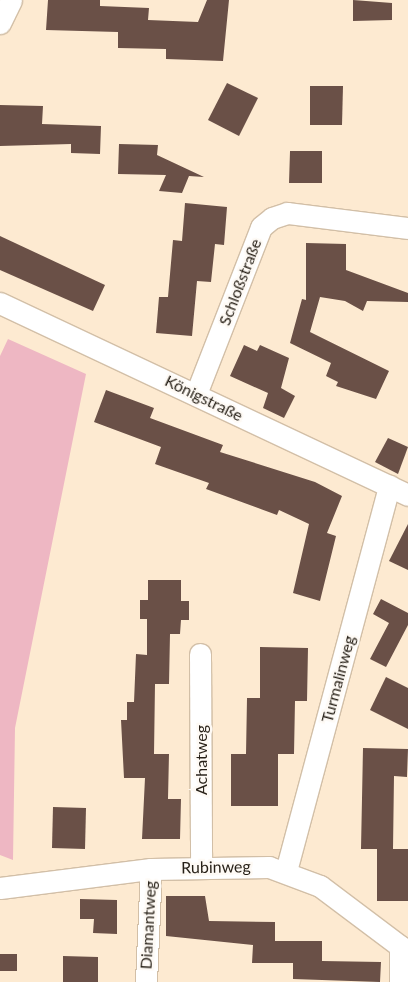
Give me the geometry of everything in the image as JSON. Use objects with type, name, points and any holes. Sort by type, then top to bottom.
[{"type":"street","points":[[0,24],[11,0]]},
{"type":"street","name":"Schloßstraße","points":[[196,394],[261,227],[272,218],[287,212],[408,228]]},
{"type":"street","name":"Königstraße","points":[[0,302],[399,491]]},
{"type":"street","name":"Turmalinweg","points":[[286,871],[399,491]]},
{"type":"street","name":"Achatweg","points":[[200,654],[201,866]]},
{"type":"street","name":"Rubinweg","points":[[0,888],[151,869],[252,865],[286,871],[320,886],[404,949]]},
{"type":"street","name":"Diamantweg","points":[[146,982],[151,869]]},
{"type":"street","points":[[400,982],[404,949]]},
{"type":"shaded area","points":[[8,339],[86,374],[15,728],[13,860],[0,855],[0,356]]},
{"type":"building","points":[[48,0],[100,0],[100,6],[149,8],[148,20],[198,22],[207,0],[229,0],[223,61],[166,59],[166,49],[118,48],[118,32],[46,30]]},
{"type":"building","points":[[353,0],[392,3],[392,20],[353,21]]},
{"type":"building","points":[[227,83],[258,98],[239,136],[208,120]]},
{"type":"building","points":[[310,86],[343,86],[342,125],[310,125]]},
{"type":"building","points":[[0,105],[43,106],[42,124],[101,126],[100,154],[71,153],[71,144],[0,146]]},
{"type":"building","points":[[119,144],[158,145],[157,155],[204,177],[189,176],[182,193],[159,191],[166,175],[118,174]]},
{"type":"building","points":[[290,151],[322,151],[322,183],[289,183]]},
{"type":"building","points":[[185,203],[227,207],[224,245],[215,244],[211,282],[197,281],[192,336],[156,333],[159,297],[168,297],[173,240],[182,241]]},
{"type":"building","points":[[0,236],[105,285],[93,311],[0,270]]},
{"type":"building","points":[[306,243],[346,244],[346,270],[408,293],[408,302],[367,301],[363,311],[345,301],[320,297],[310,332],[389,371],[376,399],[336,386],[338,382],[326,376],[331,363],[290,343],[302,299],[306,300]]},
{"type":"building","points":[[244,345],[257,351],[260,345],[289,358],[281,388],[295,396],[284,418],[263,408],[268,393],[230,376]]},
{"type":"building","points":[[106,390],[154,408],[150,418],[223,445],[220,452],[315,482],[342,496],[327,533],[336,536],[320,601],[293,593],[309,524],[279,510],[277,515],[206,489],[209,483],[155,464],[161,447],[94,422]]},
{"type":"building","points":[[388,438],[408,447],[398,474],[375,462]]},
{"type":"building","points":[[408,524],[408,570],[389,561]]},
{"type":"building","points":[[148,580],[181,580],[181,601],[189,601],[189,620],[181,620],[180,634],[170,634],[169,684],[155,684],[154,754],[169,754],[168,799],[181,799],[180,839],[142,839],[145,778],[124,778],[121,720],[127,720],[127,702],[134,702],[136,654],[147,655],[147,619],[140,619],[140,600],[148,600]]},
{"type":"building","points":[[381,599],[408,613],[408,625],[386,667],[370,659],[389,623],[373,614]]},
{"type":"building","points":[[260,647],[308,648],[307,701],[295,701],[294,754],[278,754],[278,806],[231,806],[231,754],[246,754],[247,698],[260,698]]},
{"type":"building","points":[[386,677],[408,688],[408,729],[370,710]]},
{"type":"building","points":[[363,748],[408,749],[407,777],[394,776],[393,849],[408,849],[408,901],[377,901],[377,849],[361,849]]},
{"type":"building","points":[[53,807],[86,808],[85,849],[52,848]]},
{"type":"building","points":[[166,896],[205,896],[209,921],[275,922],[275,941],[322,941],[322,961],[381,962],[380,982],[293,979],[293,963],[252,963],[253,945],[166,936]]},
{"type":"building","points":[[80,899],[117,900],[117,934],[93,933],[94,919],[80,919]]},
{"type":"building","points":[[0,954],[17,954],[17,971],[0,971]]},
{"type":"building","points":[[63,956],[98,957],[98,982],[63,982]]}]
